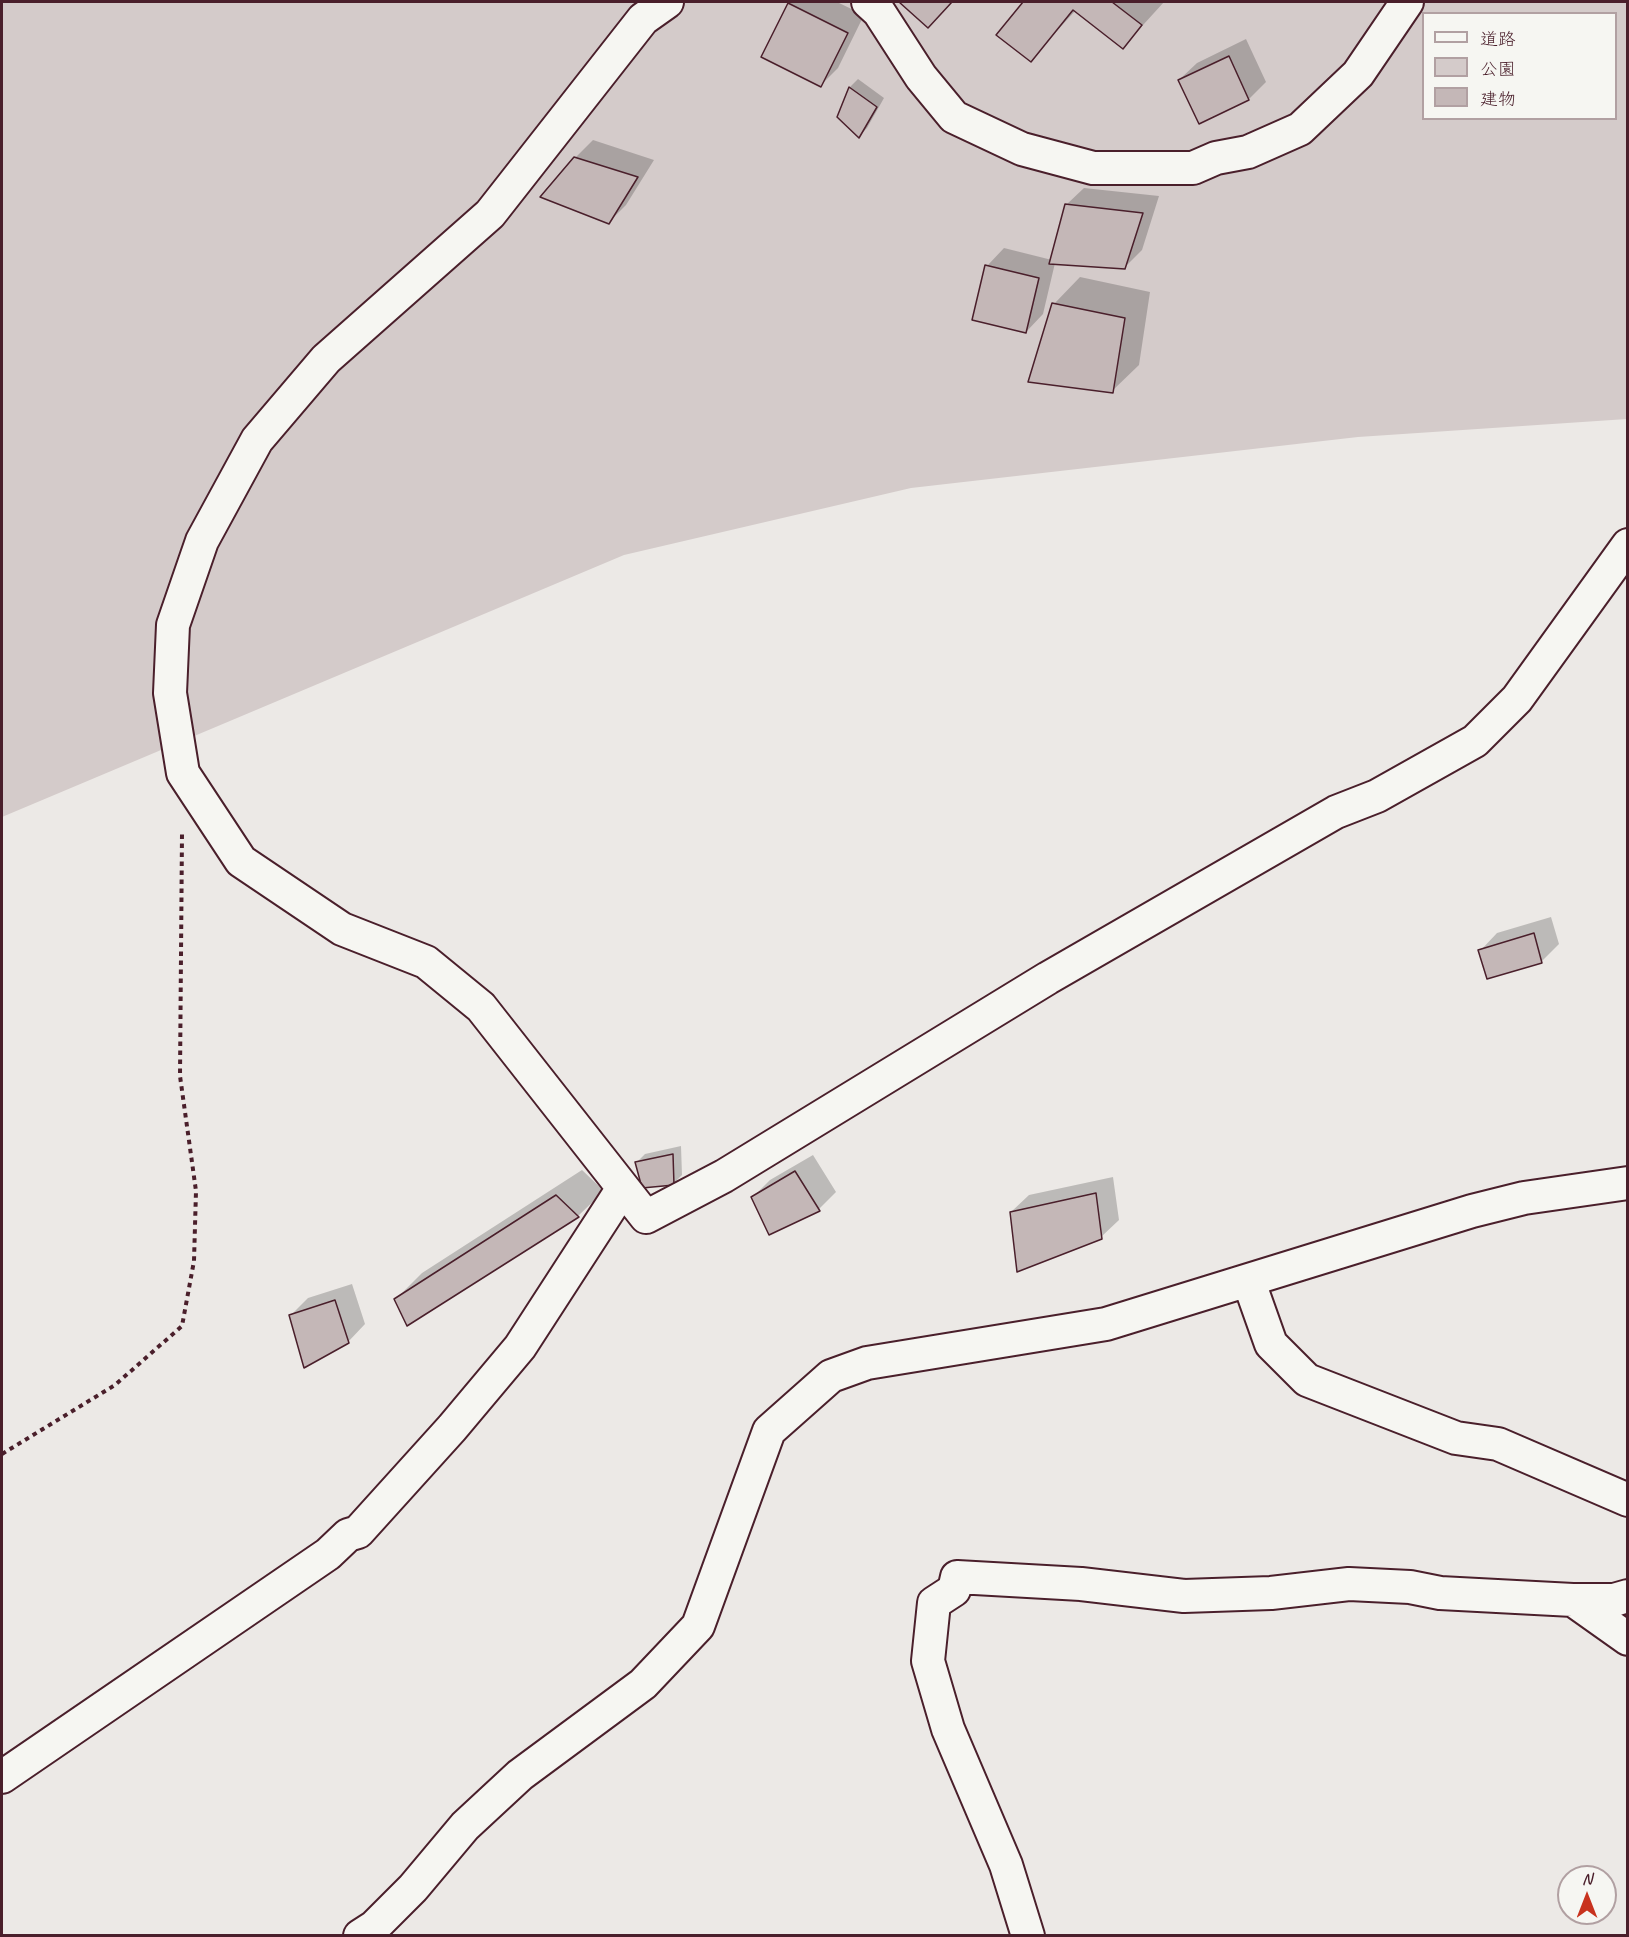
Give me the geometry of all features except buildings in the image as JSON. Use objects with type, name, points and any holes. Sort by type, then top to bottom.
[{"type":"street","points":[[667,2],[643,19],[490,214],[326,359],[257,440],[202,541],[173,625],[170,693],[183,773],[241,861],[342,929],[426,962],[481,1007],[646,1217],[724,1176],[1069,966],[1336,812],[1377,796],[1475,741],[1517,699],[1628,545]]},
{"type":"street","points":[[868,2],[879,12],[921,77],[954,117],[1022,149],[1093,168],[1193,168],[1216,159],[1248,152],[1300,129],[1358,74],[1407,2]]},
{"type":"street","points":[[360,1935],[374,1927],[405,1896],[465,1826],[520,1774],[643,1684],[698,1626],[769,1431],[831,1376],[867,1364],[1106,1324],[1249,1282],[1472,1211],[1524,1198],[1628,1183]]},
{"type":"street","points":[[2,1776],[328,1554],[348,1535],[358,1532],[452,1428],[520,1347],[623,1188]]},
{"type":"street","points":[[1249,1282],[1271,1344],[1307,1380],[1456,1438],[1498,1444],[1628,1500]]},
{"type":"street","points":[[1028,1935],[1006,1865],[948,1729],[928,1661],[934,1603],[954,1590],[957,1577],[1080,1584],[1184,1596],[1271,1593],[1349,1584],[1410,1587],[1440,1593],[1573,1600],[1614,1600],[1628,1596]]},
{"type":"street","points":[[1573,1600],[1628,1639]]},
{"type":"path","points":[[2,1454],[115,1385],[182,1326],[194,1261],[196,1191],[180,1076],[182,831]]},
{"type":"green space","points":[[2,2],[1627,2],[1627,419],[1358,437],[911,488],[624,555],[2,817]]}]
